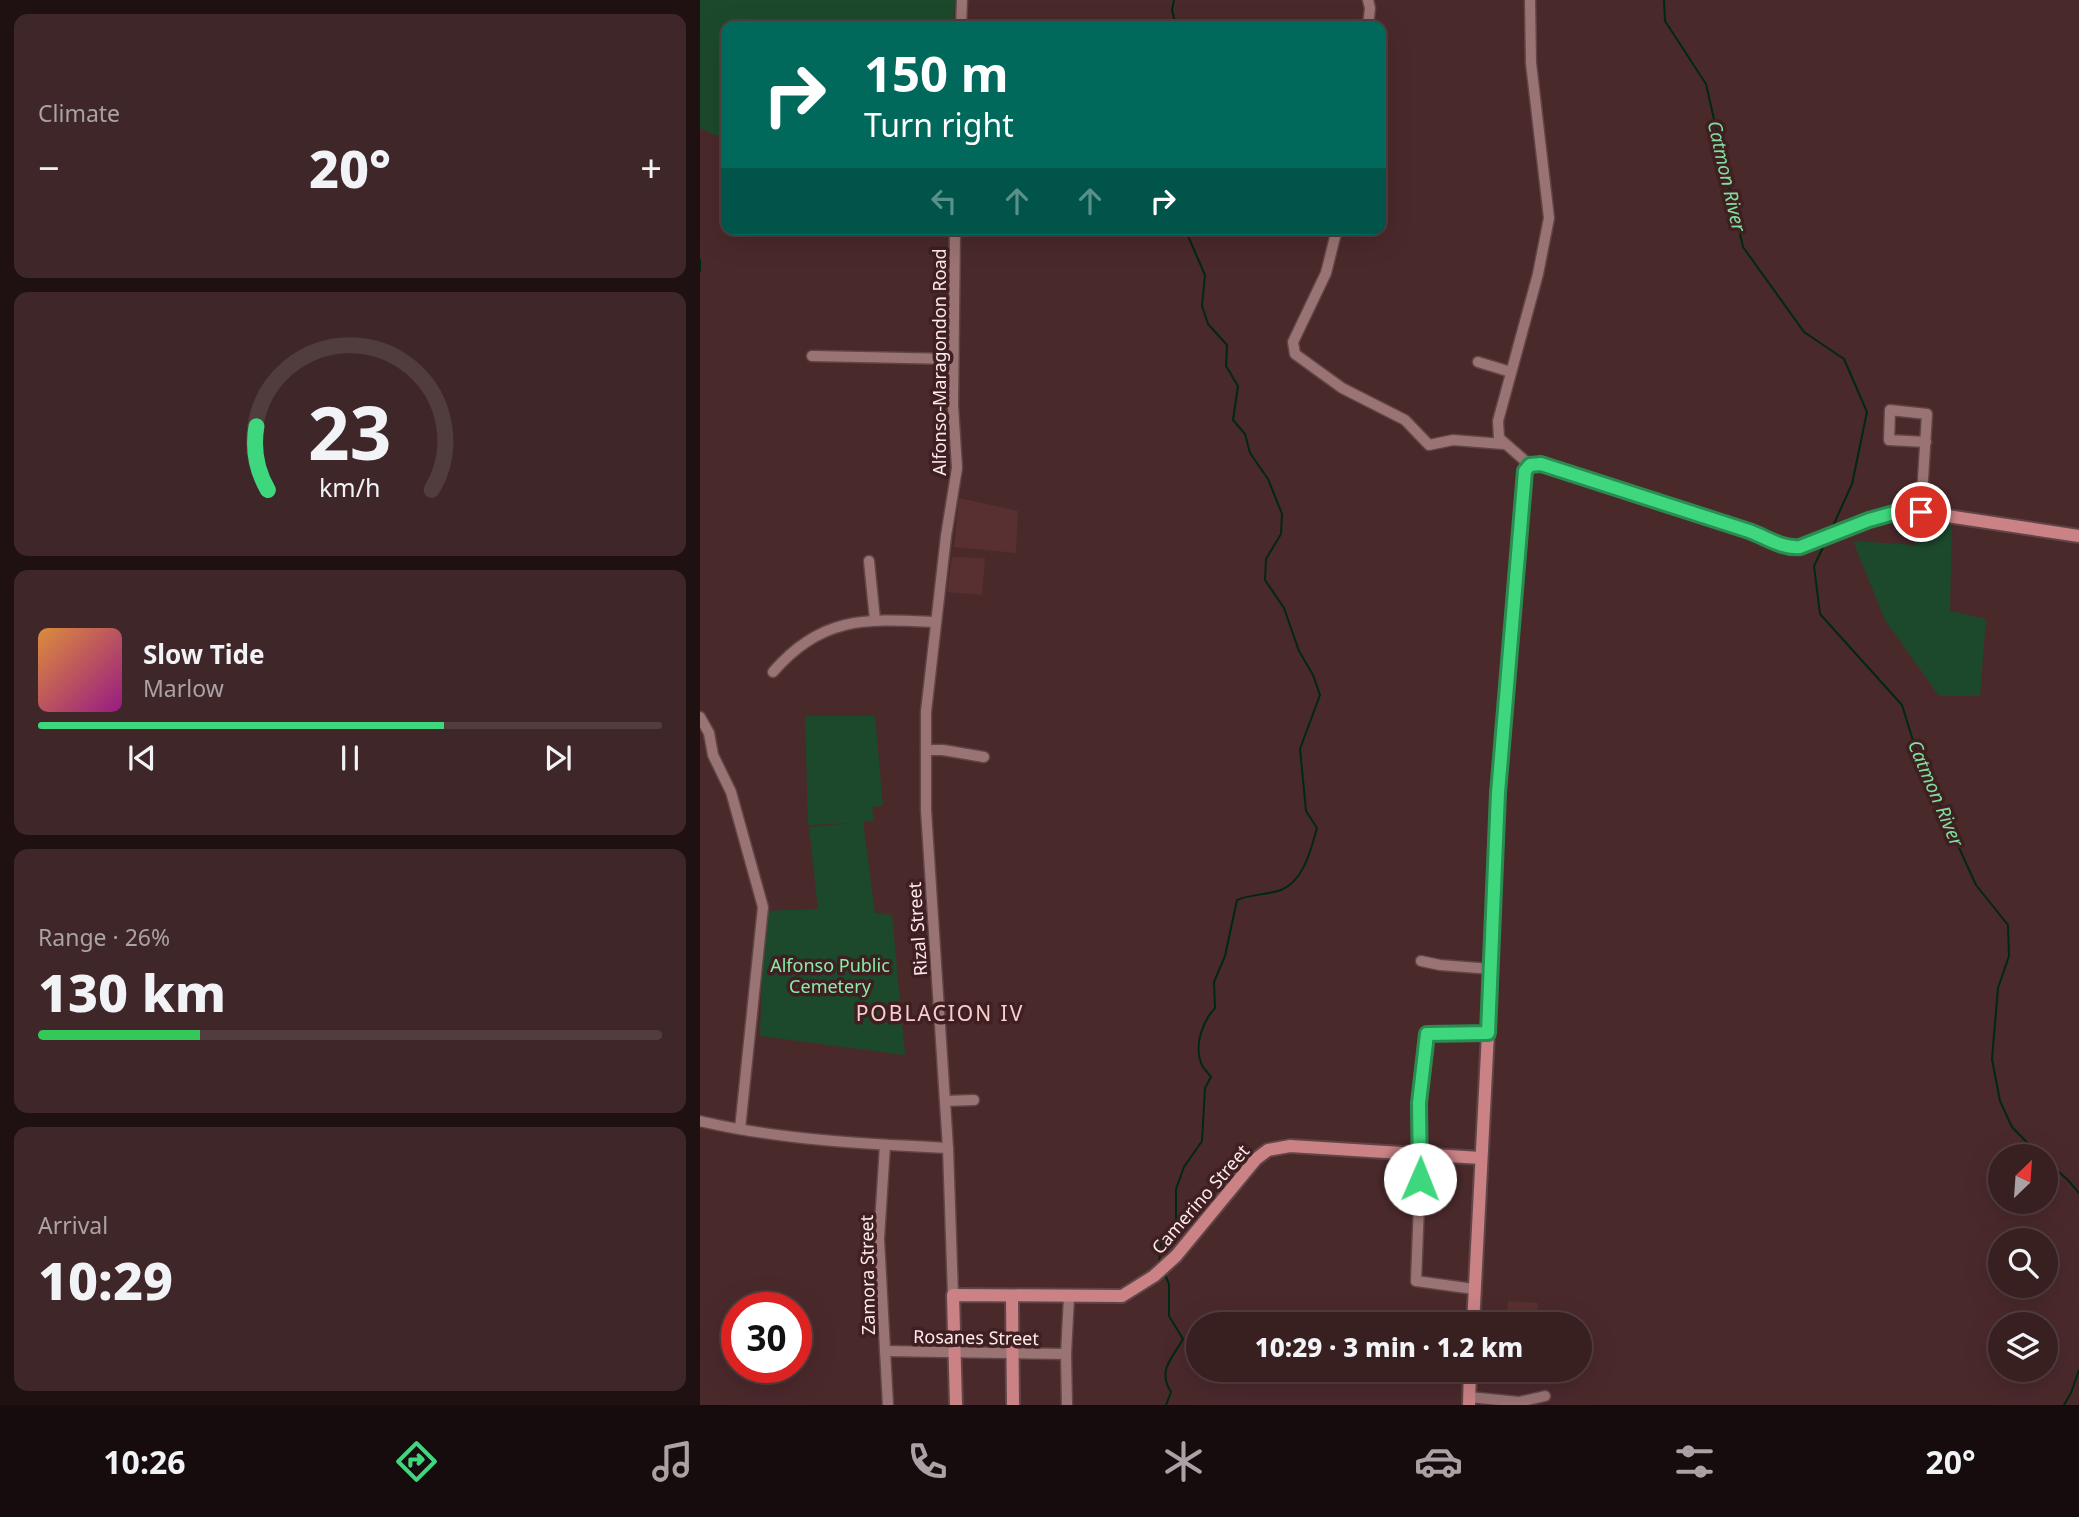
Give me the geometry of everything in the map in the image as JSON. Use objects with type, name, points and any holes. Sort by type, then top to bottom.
[{"type":"main road","points":[[1473,1312],[1498,793],[1525,471],[1530,465],[1541,464],[1749,531],[1780,545],[1800,547],[1869,520],[1894,513],[1921,512],[2079,536]]},
{"type":"main road","name":"Camerino Street","points":[[953,1295],[1122,1296],[1154,1276],[1176,1256],[1256,1159],[1268,1150],[1290,1146],[1481,1158]]},
{"type":"main road","name":"Rizal Street","points":[[953,1295],[956,1405]]},
{"type":"main road","points":[[1012,1297],[1013,1405]]},
{"type":"main road","points":[[1469,1401],[1470,1382]]},
{"type":"street","points":[[961,21],[962,0]]},
{"type":"street","points":[[1368,0],[1368,21]]},
{"type":"street","points":[[1530,0],[1531,63],[1549,218],[1538,274],[1498,421],[1499,438],[1503,444],[1530,465]]},
{"type":"street","name":"Alfonso-Maragondon Road","points":[[946,536],[957,468],[953,406],[955,235]]},
{"type":"street","points":[[1336,235],[1326,273],[1293,342],[1295,354],[1342,388],[1405,420],[1429,444],[1453,440],[1503,444]]},
{"type":"street","points":[[812,356],[953,359]]},
{"type":"street","points":[[1478,362],[1511,372]]},
{"type":"street","points":[[1921,512],[1926,442],[1927,414],[1890,411],[1889,440],[1926,442]]},
{"type":"street","name":"Rizal Street","points":[[946,536],[926,712],[926,750],[928,846],[948,1148],[953,1295]]},
{"type":"street","points":[[869,561],[875,620]]},
{"type":"street","points":[[773,672],[799,646],[829,628],[875,620],[936,622]]},
{"type":"street","points":[[700,717],[709,733],[713,755],[731,792],[763,907],[740,1129]]},
{"type":"street","points":[[926,750],[984,757]]},
{"type":"street","points":[[1421,961],[1491,969]]},
{"type":"street","points":[[1475,1289],[1416,1281],[1421,1154],[1419,1103],[1427,1034],[1488,1033]]},
{"type":"street","points":[[945,1101],[974,1100]]},
{"type":"street","points":[[700,1121],[800,1138],[948,1148]]},
{"type":"street","name":"Zamora Street","points":[[885,1145],[879,1239],[888,1405]]},
{"type":"street","points":[[1067,1405],[1069,1297]]},
{"type":"street","name":"Rosanes Street","points":[[884,1351],[1066,1354]]},
{"type":"street","points":[[1469,1401],[1520,1402],[1545,1396]]},
{"type":"shaded area","points":[[959,498],[1018,511],[1016,553],[954,547]]},
{"type":"shaded area","points":[[952,557],[985,558],[982,595],[947,592]]},
{"type":"shaded area","points":[[1508,1301],[1538,1303],[1538,1312],[1507,1312]]},
{"type":"green space","points":[[700,0],[955,0],[954,21],[721,21],[721,136],[700,128]]},
{"type":"green space","points":[[1917,519],[1952,522],[1950,611],[1986,619],[1980,696],[1939,696],[1885,620],[1853,541],[1916,545]]},
{"type":"green space","name":"Alfonso Public Cemetery","points":[[805,716],[875,716],[883,806],[872,807],[874,821],[863,822],[875,913],[892,915],[905,1055],[760,1036],[764,911],[818,909],[809,827],[854,823],[808,825]]},
{"type":"waterway","points":[[1174,0],[1172,10],[1175,21]]},
{"type":"waterway","name":"Catmon River","points":[[1664,0],[1665,21],[1706,84],[1743,247],[1804,332],[1844,359],[1867,412],[1852,484],[1832,528]]},
{"type":"waterway","points":[[1159,1264],[1161,1243],[1176,1219],[1176,1189],[1184,1167],[1202,1141],[1205,1088],[1211,1077],[1201,1063],[1199,1041],[1203,1026],[1215,1008],[1214,982],[1225,956],[1237,900],[1276,892],[1289,886],[1305,864],[1317,828],[1306,811],[1300,749],[1320,695],[1313,675],[1299,651],[1284,608],[1265,580],[1266,559],[1281,534],[1282,514],[1268,479],[1250,453],[1245,434],[1233,420],[1238,386],[1226,366],[1227,345],[1208,324],[1202,306],[1205,275],[1188,235]]},
{"type":"waterway","points":[[700,260],[700,271]]},
{"type":"waterway","name":"Catmon River","points":[[1825,543],[1814,566],[1820,614],[1902,705],[1919,760],[1976,885],[2008,925],[2009,956],[1998,988],[1992,1059],[2000,1101],[2012,1127],[2028,1144]]},
{"type":"waterway","name":"Catmon River","points":[[2058,1171],[2079,1193]]},
{"type":"waterway","points":[[1165,1275],[1169,1284],[1169,1316],[1183,1339],[1166,1371],[1165,1377],[1171,1392],[1166,1405]]},
{"type":"waterway","name":"Catmon River","points":[[2064,1405],[2079,1370]]},
{"type":"district","name":"POBLACION IV","points":[[940,1013]]},
{"type":"route","points":[[1420,1179],[1419,1103],[1427,1034],[1488,1033],[1498,793],[1525,471],[1530,465],[1541,464],[1749,531],[1793,548],[1869,520],[1894,513],[1921,512]]}]
